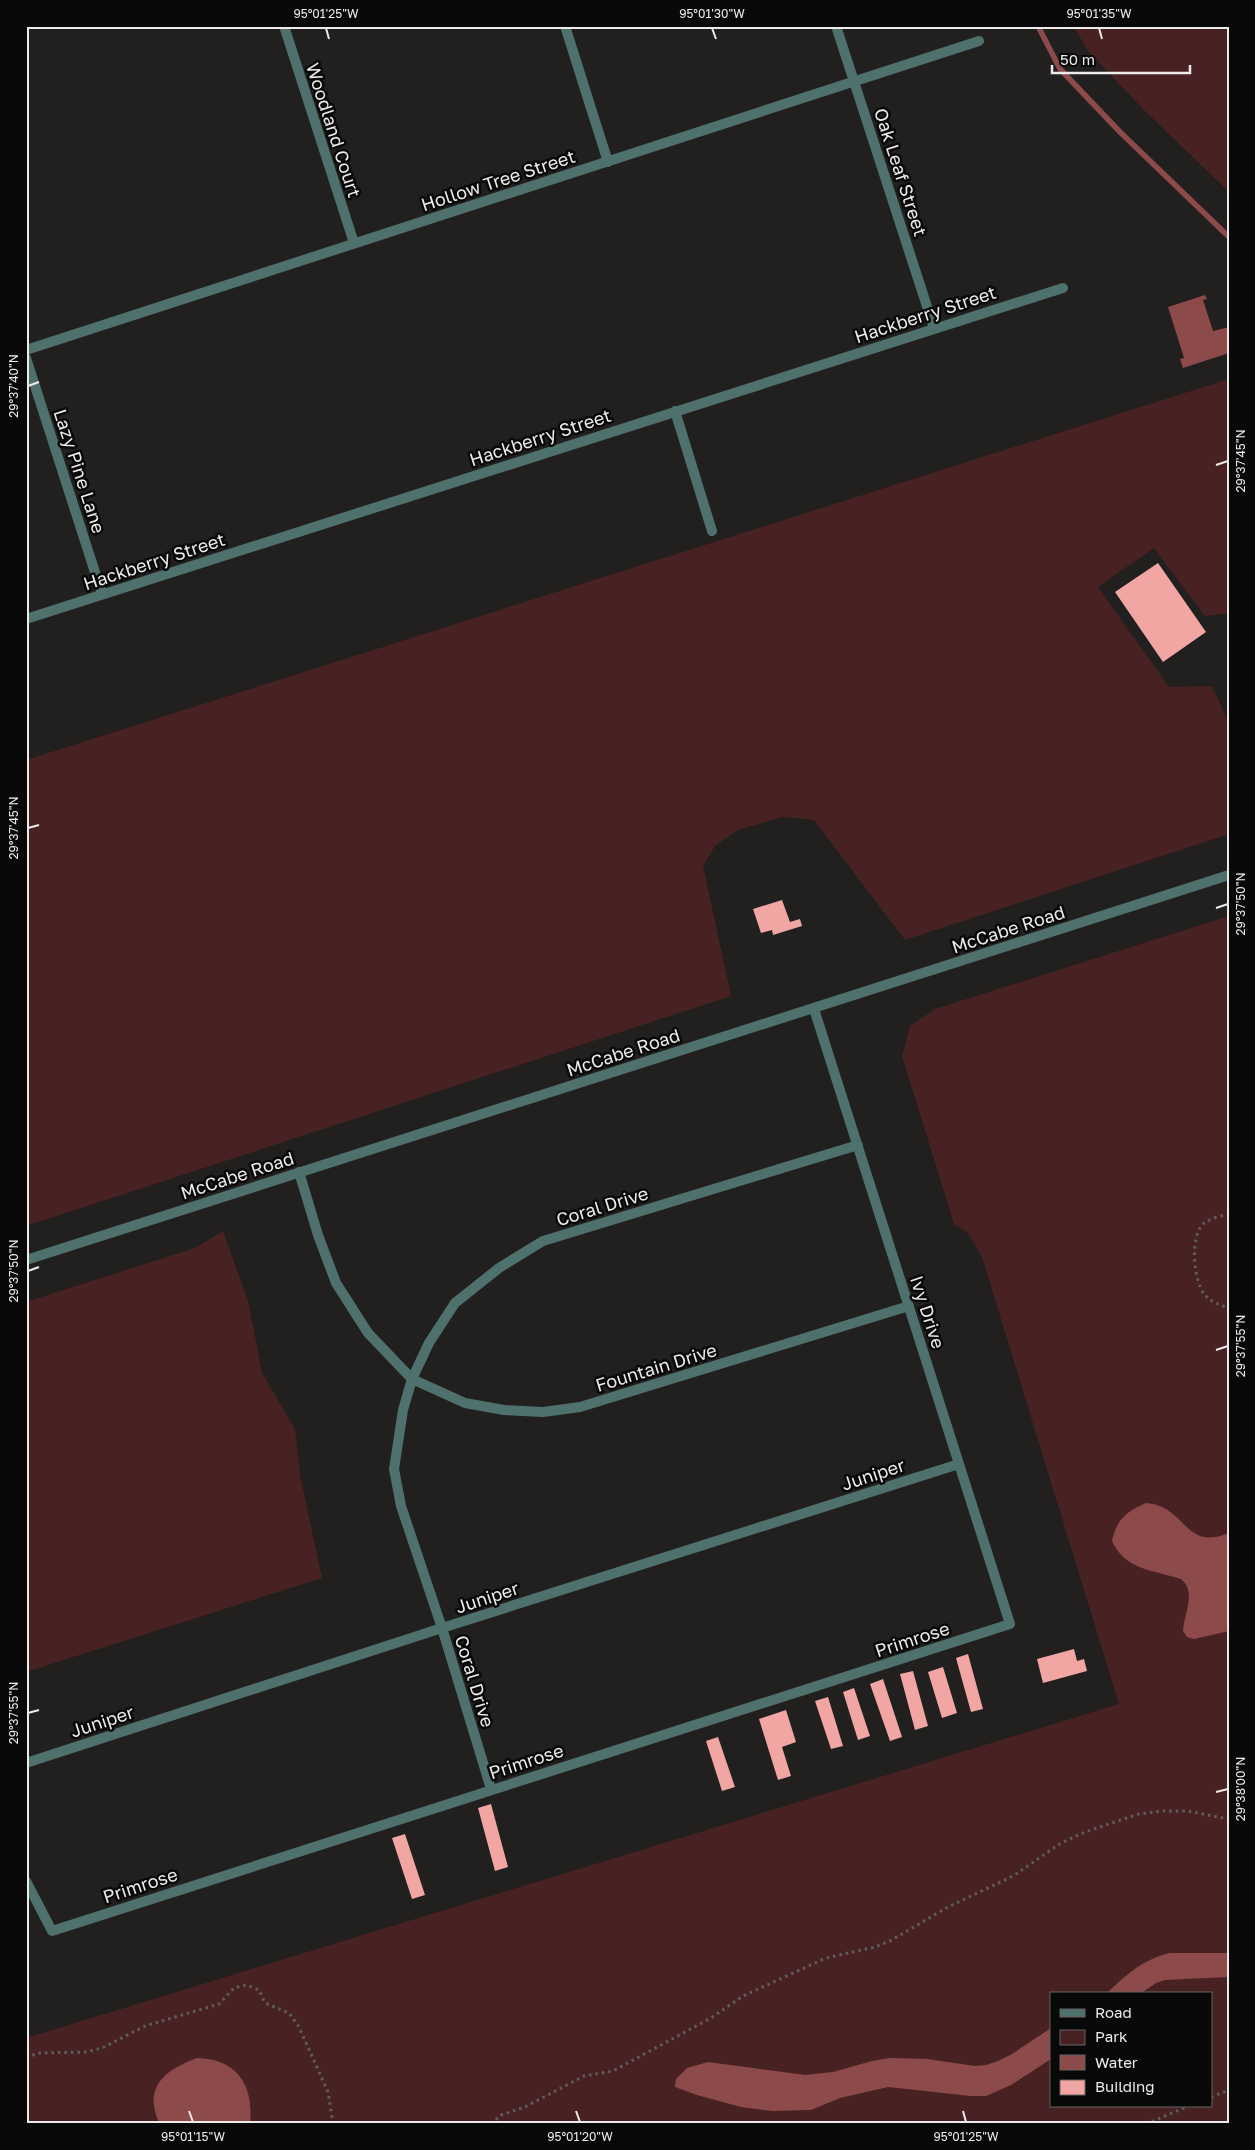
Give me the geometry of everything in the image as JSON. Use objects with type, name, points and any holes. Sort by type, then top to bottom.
[{"type":"street","name":"Woodland Court","points":[[284,26],[354,243]]},
{"type":"street","points":[[565,26],[608,162]]},
{"type":"street","name":"Oak Leaf Street","points":[[836,26],[856,82],[934,328]]},
{"type":"street","name":"Hollow Tree Street","points":[[26,350],[979,41]]},
{"type":"street","name":"Hackberry Street","points":[[26,619],[1063,288]]},
{"type":"street","name":"Lazy Pine Lane","points":[[26,358],[102,594]]},
{"type":"street","points":[[675,411],[712,531]]},
{"type":"street","name":"McCabe Road","points":[[26,1260],[1229,875]]},
{"type":"street","name":"Ivy Drive","points":[[814,1009],[1010,1624]]},
{"type":"street","name":"Coral Drive","points":[[491,1790],[442,1628],[401,1506],[394,1469],[403,1410],[412,1379],[429,1343],[455,1303],[499,1268],[543,1241],[858,1144]]},
{"type":"street","points":[[299,1172],[318,1235],[336,1283],[368,1333],[412,1379]]},
{"type":"street","name":"Fountain Drive","points":[[412,1379],[465,1403],[504,1410],[543,1412],[580,1407],[909,1306]]},
{"type":"street","name":"Juniper","points":[[26,1763],[442,1628],[959,1464]]},
{"type":"street","name":"Primrose","points":[[26,1881],[52,1931],[1010,1624]]},
{"type":"path","points":[[1229,1214],[1209,1220],[1202,1226],[1196,1240],[1195,1253],[1197,1276],[1203,1292],[1210,1299],[1229,1308]]},
{"type":"path","points":[[491,2124],[501,2115],[525,2107],[576,2079],[613,2071],[711,2018],[743,1996],[826,1958],[875,1947],[890,1941],[948,1907],[1013,1876],[1061,1843],[1086,1832],[1140,1814],[1162,1811],[1188,1811],[1229,1819]]},
{"type":"path","points":[[26,2057],[40,2053],[86,2052],[102,2048],[139,2028],[219,2004],[234,1988],[246,1985],[259,1990],[265,2003],[284,2010],[295,2019],[328,2092],[333,2124]]},
{"type":"path","points":[[1212,2097],[1229,2090]]},
{"type":"path","points":[[1146,2124],[1184,2108]]},
{"type":"green space","points":[[1074,26],[1229,26],[1229,192],[1143,109],[1087,50]]},
{"type":"green space","points":[[1229,379],[1229,613],[1205,616],[1154,548],[1098,587],[1169,687],[1212,686],[1229,723],[1229,834],[905,940],[814,820],[783,817],[738,830],[715,846],[703,866],[731,996],[26,1226],[26,760]]},
{"type":"green space","points":[[1229,916],[1229,2124],[26,2124],[26,2038],[1119,1704],[982,1257],[968,1233],[954,1224],[902,1056],[910,1026],[935,1009]]},
{"type":"green space","points":[[223,1231],[248,1301],[262,1373],[295,1429],[300,1475],[322,1578],[26,1672],[26,1302],[195,1248]]},
{"type":"water","points":[[1205,295],[1207,299],[1203,300],[1213,331],[1229,327],[1229,353],[1183,368],[1180,359],[1184,358],[1168,307]]},
{"type":"water","points":[[1146,1503],[1159,1506],[1170,1512],[1194,1533],[1203,1537],[1214,1537],[1229,1533],[1229,1631],[1194,1639],[1187,1637],[1183,1631],[1189,1597],[1186,1584],[1181,1579],[1141,1568],[1124,1558],[1118,1551],[1112,1541],[1116,1527],[1123,1517],[1133,1509]]},
{"type":"water","points":[[1170,1953],[1229,1953],[1229,1977],[1165,1980],[1156,1983],[1143,1992],[1108,1992],[1127,1975],[1151,1959]]},
{"type":"water","points":[[1050,2029],[1050,2060],[1011,2085],[986,2096],[888,2087],[840,2098],[811,2110],[772,2111],[741,2107],[675,2087],[676,2079],[687,2068],[708,2062],[805,2075],[833,2072],[890,2058],[927,2059],[975,2066],[986,2065],[1012,2054]]},
{"type":"water","points":[[197,2058],[223,2063],[240,2077],[246,2086],[249,2097],[251,2110],[250,2124],[160,2124],[155,2111],[155,2090],[166,2074]]},
{"type":"building","points":[[1158,563],[1206,632],[1163,662],[1115,592]]},
{"type":"building","points":[[782,900],[790,922],[800,919],[802,926],[773,935],[772,930],[761,933],[753,909]]},
{"type":"building","points":[[1074,1649],[1077,1661],[1084,1659],[1087,1671],[1043,1683],[1037,1659]]},
{"type":"building","points":[[968,1654],[983,1709],[971,1712],[956,1658]]},
{"type":"building","points":[[943,1667],[957,1713],[942,1718],[928,1672]]},
{"type":"building","points":[[913,1671],[928,1726],[915,1730],[900,1674]]},
{"type":"building","points":[[883,1679],[902,1737],[890,1741],[870,1684]]},
{"type":"building","points":[[854,1688],[870,1736],[858,1740],[843,1692]]},
{"type":"building","points":[[828,1697],[843,1746],[831,1749],[815,1701]]},
{"type":"building","points":[[786,1710],[796,1742],[782,1747],[791,1776],[778,1780],[759,1719]]},
{"type":"building","points":[[718,1737],[735,1787],[722,1791],[706,1741]]},
{"type":"building","points":[[491,1804],[508,1867],[495,1871],[478,1808]]},
{"type":"building","points":[[405,1834],[425,1895],[412,1899],[392,1838]]},
{"type":"waterway","points":[[1038,26],[1060,69],[1120,132],[1229,237]]}]
